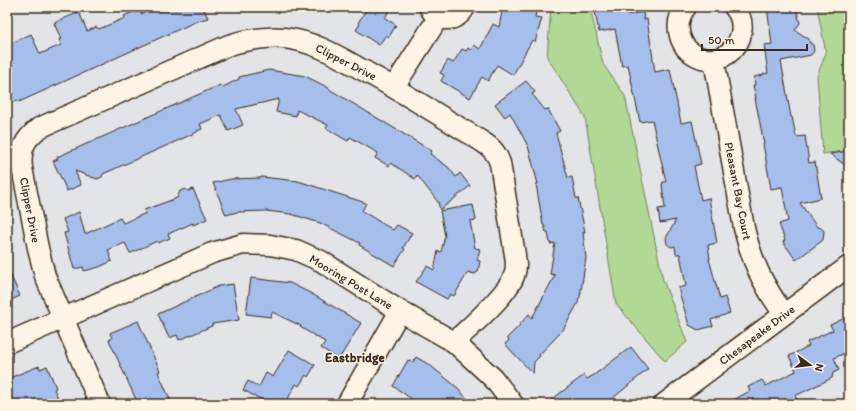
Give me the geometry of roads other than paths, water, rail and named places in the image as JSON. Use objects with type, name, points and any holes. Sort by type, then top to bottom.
[{"type":"street","points":[[394,87],[434,12],[444,20],[454,19],[462,13],[466,7]]},
{"type":"street","points":[[686,7],[679,19],[678,30],[682,43],[689,52],[703,59],[714,60],[725,56],[734,49],[740,38],[742,27],[737,11],[734,7]]},
{"type":"street","name":"Clipper Drive","points":[[100,404],[45,276],[20,156],[24,145],[30,135],[39,128],[229,45],[252,39],[284,38],[318,47],[332,53],[394,87],[493,149],[497,154],[500,163],[515,255],[515,275],[505,291],[454,342]]},
{"type":"street","name":"Pleasant Bay Court","points":[[714,60],[744,228],[750,250],[770,295],[784,314]]},
{"type":"street","name":"Mooring Post Lane","points":[[7,343],[212,253],[243,244],[270,245],[296,250],[320,261],[400,311],[454,342],[493,378],[513,404]]},
{"type":"street","name":"Chesapeake Drive","points":[[664,404],[849,266]]},
{"type":"street","points":[[347,404],[400,311]]},
{"type":"district","name":"Eastbridge","points":[[355,357]]}]
